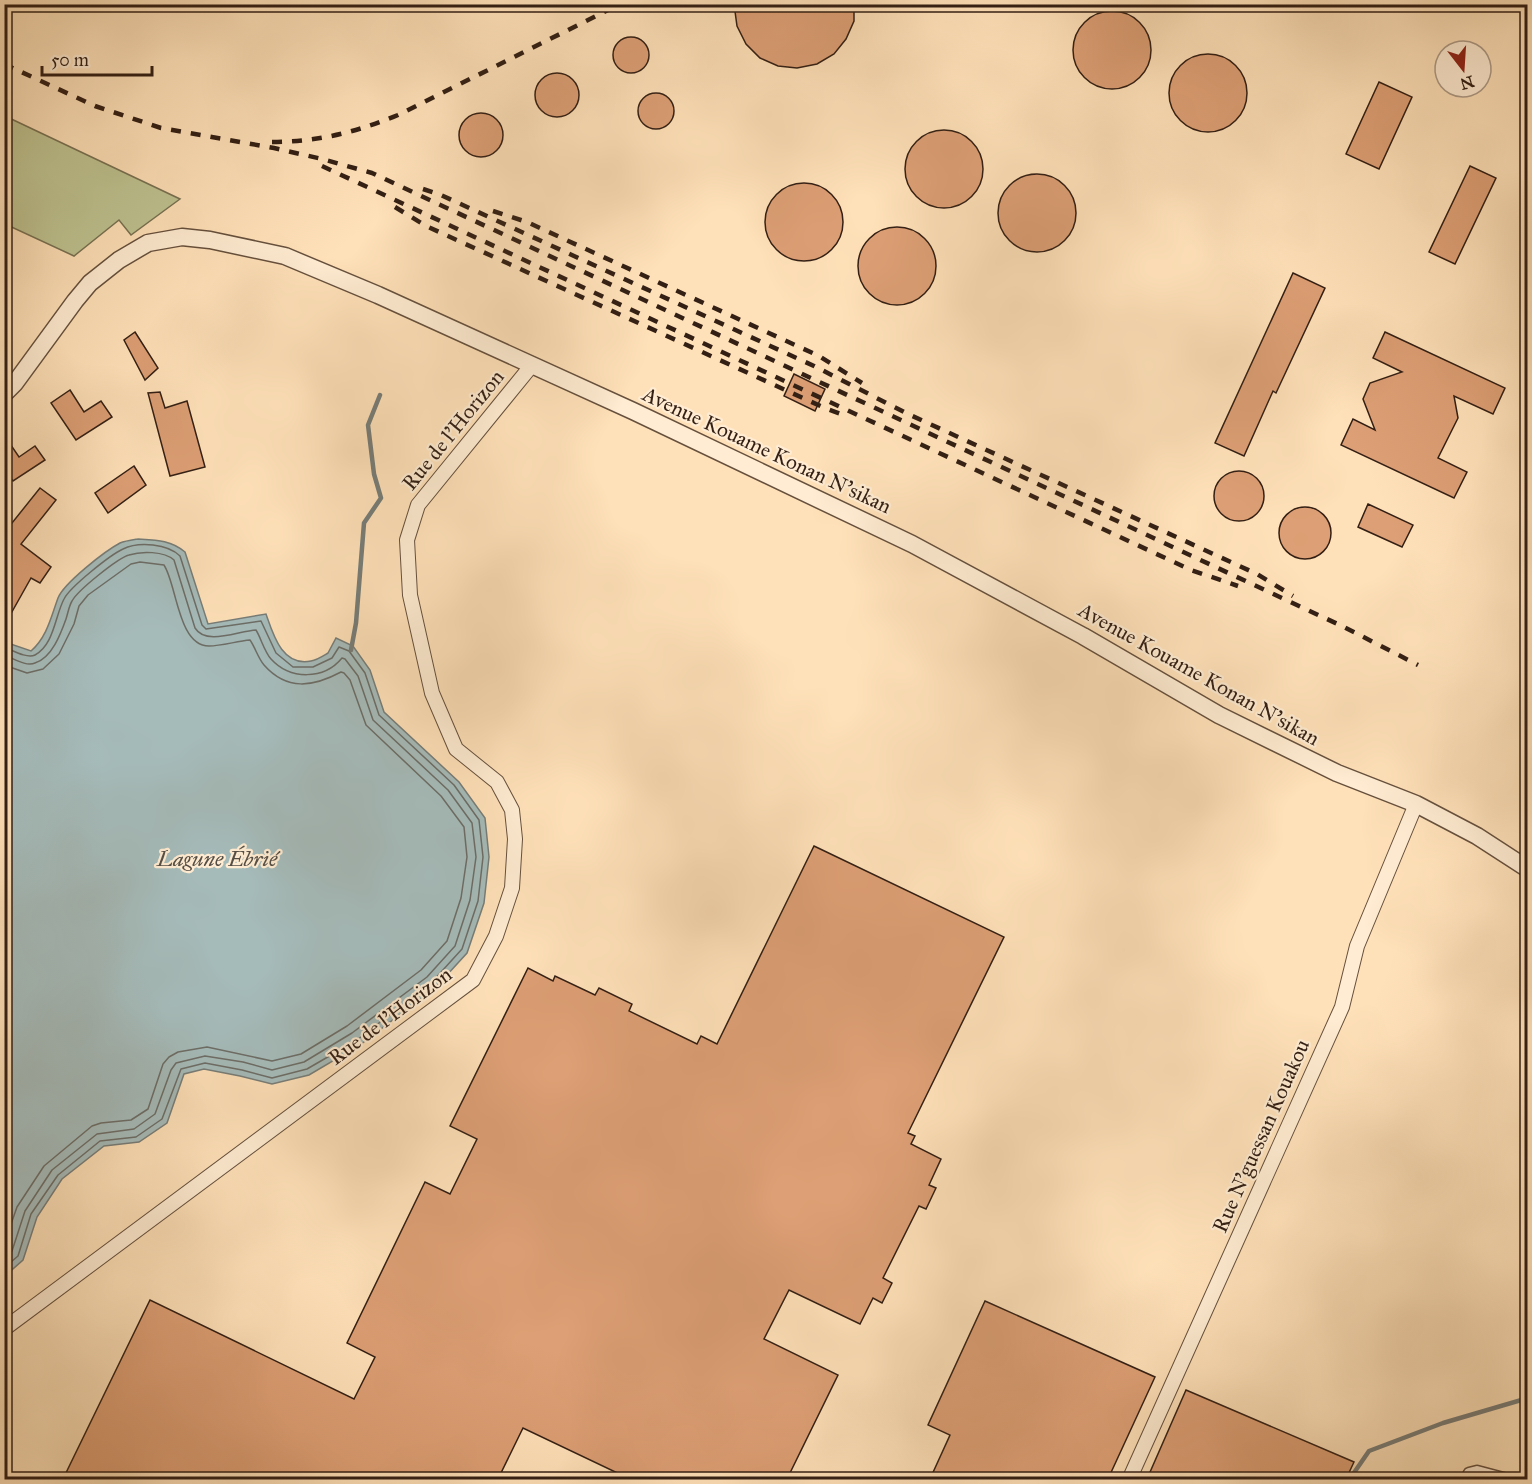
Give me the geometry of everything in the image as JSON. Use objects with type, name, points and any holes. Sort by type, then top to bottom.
[{"type":"street","name":"Avenue Kouame Konan N'sikan","points":[[4,394],[15,383],[90,284],[118,260],[148,243],[182,237],[210,240],[285,256],[378,295],[532,365],[912,544],[1083,636],[1219,715],[1337,773],[1416,804],[1477,836],[1527,869]]},
{"type":"street","name":"Rue de l'Horizon","points":[[4,1329],[473,980],[496,936],[512,888],[515,838],[512,810],[497,782],[456,748],[432,693],[410,595],[408,540],[418,505],[532,365]]},
{"type":"street","name":"Rue N'guessan Kouakou","points":[[1129,1479],[1342,1007],[1357,946],[1416,804]]},
{"type":"street","points":[[1466,1479],[1469,1473],[1477,1471],[1511,1479]]},
{"type":"green space","points":[[5,116],[180,199],[131,235],[119,220],[74,256],[5,224]]},
{"type":"water","name":"Lagune Ébrié","points":[[138,539],[169,543],[185,552],[208,624],[266,614],[280,647],[293,659],[301,662],[320,658],[328,653],[336,638],[353,646],[370,670],[384,712],[459,782],[485,818],[489,857],[484,903],[467,953],[436,987],[360,1045],[309,1075],[272,1084],[204,1069],[184,1074],[167,1123],[139,1142],[104,1146],[62,1179],[37,1217],[23,1260],[5,1276],[5,642],[31,651],[45,633],[58,598],[68,584],[113,547],[122,542]]},
{"type":"building","points":[[734,4],[854,4],[854,21],[846,39],[834,54],[817,64],[797,68],[778,66],[760,58],[746,44],[737,26]]},
{"type":"building","points":[[1104,11],[1120,11],[1134,17],[1145,28],[1151,42],[1151,58],[1145,72],[1134,83],[1120,89],[1104,89],[1090,83],[1079,72],[1073,58],[1073,42],[1079,28],[1090,17]]},
{"type":"building","points":[[631,37],[644,42],[649,55],[644,68],[631,73],[618,68],[613,55],[618,42]]},
{"type":"building","points":[[1200,54],[1216,54],[1230,60],[1241,71],[1247,85],[1247,101],[1241,115],[1230,126],[1216,132],[1200,132],[1186,126],[1175,115],[1169,101],[1169,85],[1175,71],[1186,60]]},
{"type":"building","points":[[557,73],[566,74],[573,79],[578,86],[578,104],[573,111],[566,116],[557,117],[548,116],[541,111],[536,104],[535,95],[536,86],[541,79],[548,74]]},
{"type":"building","points":[[1379,82],[1412,97],[1379,169],[1346,154]]},
{"type":"building","points":[[656,93],[669,98],[674,111],[669,124],[656,129],[643,124],[638,111],[643,98]]},
{"type":"building","points":[[481,113],[490,114],[497,119],[502,126],[502,144],[497,151],[490,156],[481,157],[472,156],[465,151],[460,144],[459,135],[460,126],[465,119],[472,114]]},
{"type":"building","points":[[936,130],[952,130],[966,136],[977,147],[983,161],[983,177],[977,191],[966,202],[952,208],[936,208],[922,202],[911,191],[905,177],[905,161],[911,147],[922,136]]},
{"type":"building","points":[[1470,166],[1496,178],[1455,264],[1429,252]]},
{"type":"building","points":[[1029,174],[1045,174],[1059,180],[1070,191],[1076,205],[1076,221],[1070,235],[1059,246],[1045,252],[1029,252],[1015,246],[1004,235],[998,221],[998,205],[1004,191],[1015,180]]},
{"type":"building","points":[[796,183],[812,183],[826,189],[837,200],[843,214],[843,230],[837,244],[826,255],[812,261],[796,261],[782,255],[771,244],[765,230],[765,214],[771,200],[782,189]]},
{"type":"building","points":[[889,227],[905,227],[919,233],[930,244],[936,258],[936,274],[930,288],[919,299],[905,305],[889,305],[875,299],[864,288],[858,274],[858,258],[864,244],[875,233]]},
{"type":"building","points":[[1293,273],[1325,288],[1276,393],[1273,391],[1244,456],[1215,443]]},
{"type":"building","points":[[135,332],[158,368],[145,380],[124,340]]},
{"type":"building","points":[[1385,332],[1505,388],[1493,414],[1454,396],[1458,418],[1438,458],[1467,472],[1454,498],[1341,445],[1353,419],[1375,430],[1363,399],[1370,383],[1402,372],[1373,358]]},
{"type":"building","points":[[794,374],[825,389],[815,411],[784,396]]},
{"type":"building","points":[[70,390],[84,412],[101,401],[112,417],[76,440],[51,403]]},
{"type":"building","points":[[160,392],[165,408],[187,401],[205,467],[170,476],[148,393]]},
{"type":"building","points":[[4,435],[19,457],[35,446],[45,460],[13,481],[4,469]]},
{"type":"building","points":[[134,466],[146,485],[108,513],[95,493]]},
{"type":"building","points":[[1239,471],[1257,478],[1264,496],[1257,514],[1239,521],[1221,514],[1214,496],[1221,478]]},
{"type":"building","points":[[40,488],[56,500],[21,544],[51,567],[40,583],[31,578],[4,626],[4,533]]},
{"type":"building","points":[[1368,504],[1413,525],[1402,547],[1358,527]]},
{"type":"building","points":[[1305,507],[1315,509],[1323,515],[1329,523],[1331,533],[1329,543],[1323,551],[1315,557],[1305,559],[1295,557],[1287,551],[1281,543],[1279,533],[1281,523],[1287,515],[1295,509]]},
{"type":"building","points":[[814,846],[1004,937],[908,1133],[915,1136],[911,1144],[941,1159],[929,1185],[936,1188],[926,1209],[919,1206],[883,1278],[892,1283],[882,1303],[873,1298],[860,1324],[789,1290],[764,1339],[838,1375],[787,1479],[630,1479],[523,1428],[498,1479],[63,1479],[150,1300],[354,1399],[375,1357],[347,1343],[425,1182],[450,1194],[477,1139],[450,1126],[528,968],[553,981],[555,976],[595,995],[599,988],[632,1004],[629,1011],[697,1044],[701,1036],[717,1044]]},
{"type":"building","points":[[985,1301],[1155,1377],[1108,1479],[930,1479],[950,1435],[928,1425]]},
{"type":"building","points":[[1186,1390],[1354,1462],[1346,1479],[1147,1479]]},
{"type":"waterway","points":[[351,650],[356,623],[364,523],[381,498],[374,474],[368,425],[380,395]]},
{"type":"waterway","points":[[1349,1480],[1369,1451],[1443,1423],[1528,1398]]},
{"type":"railway","points":[[272,142],[289,142],[336,135],[398,115],[620,4]]},
{"type":"railway","points":[[4,64],[95,106],[161,128],[274,148],[372,173],[1344,627],[1418,665]]},
{"type":"railway","points":[[322,166],[1191,570],[1238,586]]},
{"type":"railway","points":[[423,189],[441,195],[814,366],[908,414],[1257,574],[1293,596]]},
{"type":"railway","points":[[395,207],[426,226],[844,415]]},
{"type":"railway","points":[[493,211],[527,222],[819,356],[862,383]]}]
